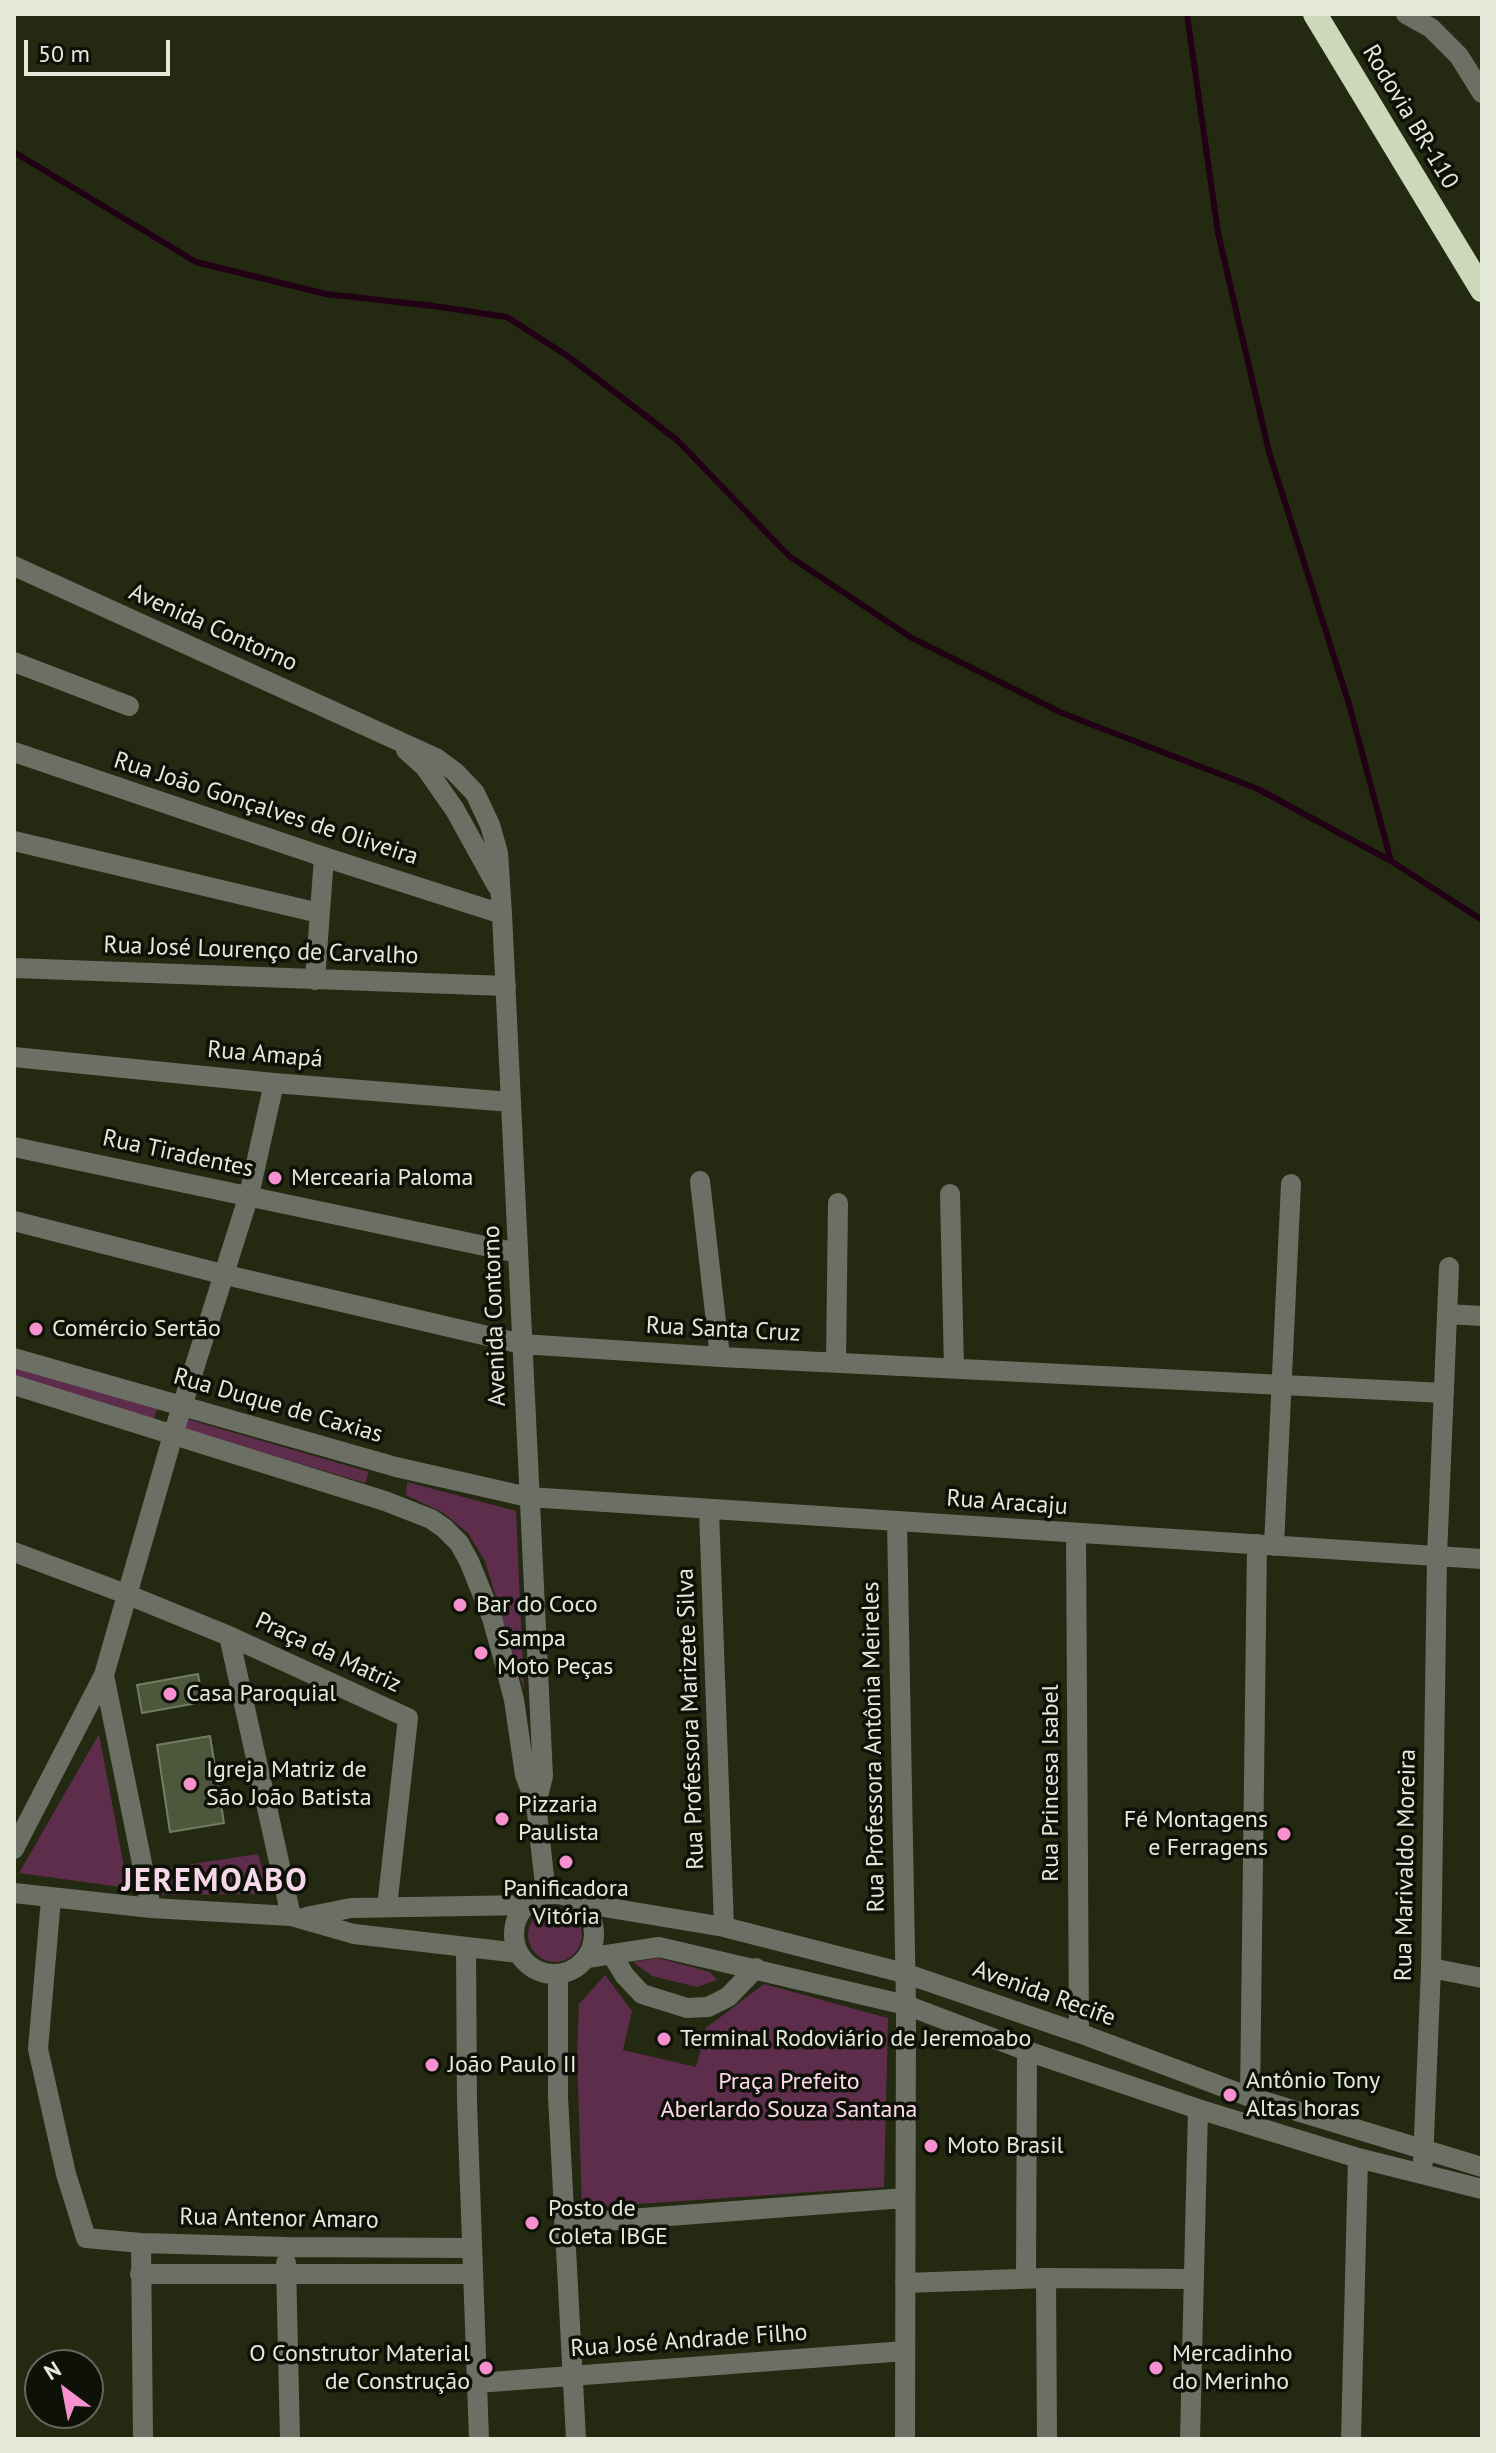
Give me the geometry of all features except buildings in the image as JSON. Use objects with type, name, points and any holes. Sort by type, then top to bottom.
[{"type":"highway","name":"Rodovia BR-110","points":[[1315,14],[1482,290]]},
{"type":"street","points":[[1406,14],[1431,28],[1459,56],[1482,93]]},
{"type":"street","name":"Avenida Contorno","points":[[14,566],[436,758],[475,793],[490,825],[498,853],[506,986],[543,1776],[536,1804]]},
{"type":"street","points":[[14,662],[129,706]]},
{"type":"street","name":"Rua João Gonçalves de Oliveira","points":[[14,752],[502,914]]},
{"type":"street","points":[[14,841],[319,913]]},
{"type":"street","points":[[315,980],[324,857]]},
{"type":"street","name":"Rua José Lourenço de Carvalho","points":[[14,968],[506,986]]},
{"type":"street","name":"Rua Amapá","points":[[14,1057],[274,1083],[511,1102]]},
{"type":"street","points":[[14,1849],[104,1675],[182,1405],[226,1275],[249,1195],[274,1083]]},
{"type":"street","name":"Rua Tiradentes","points":[[14,1147],[518,1253]]},
{"type":"street","points":[[700,1181],[720,1357]]},
{"type":"street","points":[[1250,2097],[1265,1545],[1281,1387],[1291,1184]]},
{"type":"street","points":[[950,1194],[954,1368]]},
{"type":"street","points":[[836,1362],[838,1203]]},
{"type":"street","name":"Rua Santa Cruz","points":[[14,1221],[226,1275],[522,1344],[1281,1387],[1444,1393]]},
{"type":"street","name":"Rua Marivaldo Moreira","points":[[1422,2174],[1431,1968],[1437,1556],[1449,1267]]},
{"type":"street","points":[[1447,1314],[1482,1316]]},
{"type":"street","name":"Rua Duque de Caxias","points":[[14,1358],[396,1467],[385,1501]]},
{"type":"street","points":[[14,1385],[385,1501],[431,1519],[444,1528],[459,1543],[469,1561],[492,1618],[503,1657],[514,1700],[525,1775],[536,1804],[546,1894]]},
{"type":"street","name":"Rua Aracaju","points":[[396,1467],[528,1497],[1482,1559]]},
{"type":"street","name":"Rua Professora Marizete Silva","points":[[709,1510],[724,1927]]},
{"type":"street","name":"Rua Professora Antônia Meireles","points":[[897,1521],[906,2005]]},
{"type":"street","name":"Rua Princesa Isabel","points":[[1076,1533],[1079,2033]]},
{"type":"street","name":"Praça da Matriz","points":[[14,1552],[229,1636],[408,1718],[387,1907]]},
{"type":"street","name":"Praça da Matriz","points":[[229,1636],[296,1917]]},
{"type":"street","points":[[104,1675],[151,1908]]},
{"type":"street","points":[[14,1893],[151,1908],[296,1917],[354,1934],[519,1953]]},
{"type":"street","points":[[546,1894],[568,1896],[580,1903],[589,1913],[595,1935],[587,1958],[572,1971],[558,1975],[539,1972],[527,1964],[519,1953],[514,1930],[518,1916],[527,1905],[546,1894]]},
{"type":"street","name":"Rua Antenor Amaro","points":[[51,1899],[38,2049],[66,2174],[86,2238],[141,2243],[286,2247],[471,2248]]},
{"type":"street","name":"Avenida Recife","points":[[580,1903],[724,1927],[904,1973],[1079,2033],[1250,2097],[1482,2167]]},
{"type":"street","points":[[296,1917],[351,1908],[527,1905]]},
{"type":"street","points":[[466,1947],[471,2274],[479,2439]]},
{"type":"street","points":[[587,1958],[659,1947],[906,2005],[1027,2051],[1198,2109],[1358,2158],[1482,2189]]},
{"type":"street","points":[[612,1955],[625,1976],[642,1994],[687,2008],[708,2007],[728,1997],[756,1968]]},
{"type":"street","points":[[1431,1968],[1482,1978]]},
{"type":"street","points":[[558,1975],[558,2097],[576,2439]]},
{"type":"street","points":[[905,2439],[906,2005]]},
{"type":"street","points":[[1027,2051],[1036,2278],[1047,2439]]},
{"type":"street","points":[[1190,2439],[1198,2109]]},
{"type":"street","points":[[1351,2439],[1358,2158]]},
{"type":"street","points":[[564,2224],[905,2198]]},
{"type":"street","points":[[141,2243],[143,2439]]},
{"type":"street","points":[[286,2247],[290,2439]]},
{"type":"street","points":[[140,2274],[471,2274]]},
{"type":"street","points":[[905,2283],[1036,2278],[1194,2279]]},
{"type":"street","name":"Rua José Andrade Filho","points":[[477,2383],[905,2351]]},
{"type":"green space","points":[[14,1366],[157,1409],[154,1419],[14,1377]]},
{"type":"green space","points":[[187,1419],[369,1472],[365,1483],[184,1429]]},
{"type":"green space","points":[[407,1482],[516,1511],[524,1690],[485,1561],[468,1533],[442,1512],[406,1495]]},
{"type":"green space","points":[[99,1734],[128,1888],[19,1873]]},
{"type":"green space","points":[[258,1854],[269,1894],[162,1895],[159,1869]]},
{"type":"green space","points":[[555,1908],[574,1916],[582,1935],[574,1954],[555,1962],[536,1954],[528,1935],[536,1916]]},
{"type":"green space","points":[[658,1958],[710,1972],[717,1980],[697,1987],[652,1976],[633,1962]]},
{"type":"green space","name":"Praça Prefeito Aberlardo Souza Santana","points":[[605,1975],[632,2011],[623,2050],[696,2067],[706,2028],[764,1984],[888,2018],[884,2187],[582,2208],[577,2055],[579,2004]]},
{"type":"waterway","points":[[1187,14],[1218,233],[1269,452],[1349,704],[1391,861]]},
{"type":"waterway","points":[[14,152],[196,262],[326,294],[507,317],[569,357],[677,440],[789,556],[912,638],[1062,713],[1258,789],[1391,861],[1482,920]]},
{"type":"place","name":"Mercearia Paloma","points":[[275,1178]]},
{"type":"place","name":"Comércio Sertão","points":[[36,1329]]},
{"type":"place","name":"Bar do Coco","points":[[460,1605]]},
{"type":"place","name":"Sampa Moto Peças","points":[[481,1653]]},
{"type":"place","name":"Casa Paroquial","points":[[170,1694]]},
{"type":"place","name":"Igreja Matriz de São João Batista","points":[[190,1784]]},
{"type":"place","name":"Pizzaria Paulista","points":[[502,1819]]},
{"type":"place","name":"Fé Montagens e Ferragens","points":[[1284,1834]]},
{"type":"place","name":"Panificadora Vitória","points":[[566,1862]]},
{"type":"place","name":"Terminal Rodoviário de Jeremoabo","points":[[664,2039]]},
{"type":"place","name":"João Paulo II","points":[[432,2065]]},
{"type":"place","name":"Antônio Tony Altas horas","points":[[1230,2095]]},
{"type":"place","name":"Moto Brasil","points":[[931,2146]]},
{"type":"place","name":"Posto de Coleta IBGE","points":[[532,2223]]},
{"type":"place","name":"O Construtor Material de Construção","points":[[486,2368]]},
{"type":"place","name":"Mercadinho do Merinho","points":[[1156,2368]]},
{"type":"district","name":"JEREMOABO","points":[[215,1882]]}]
